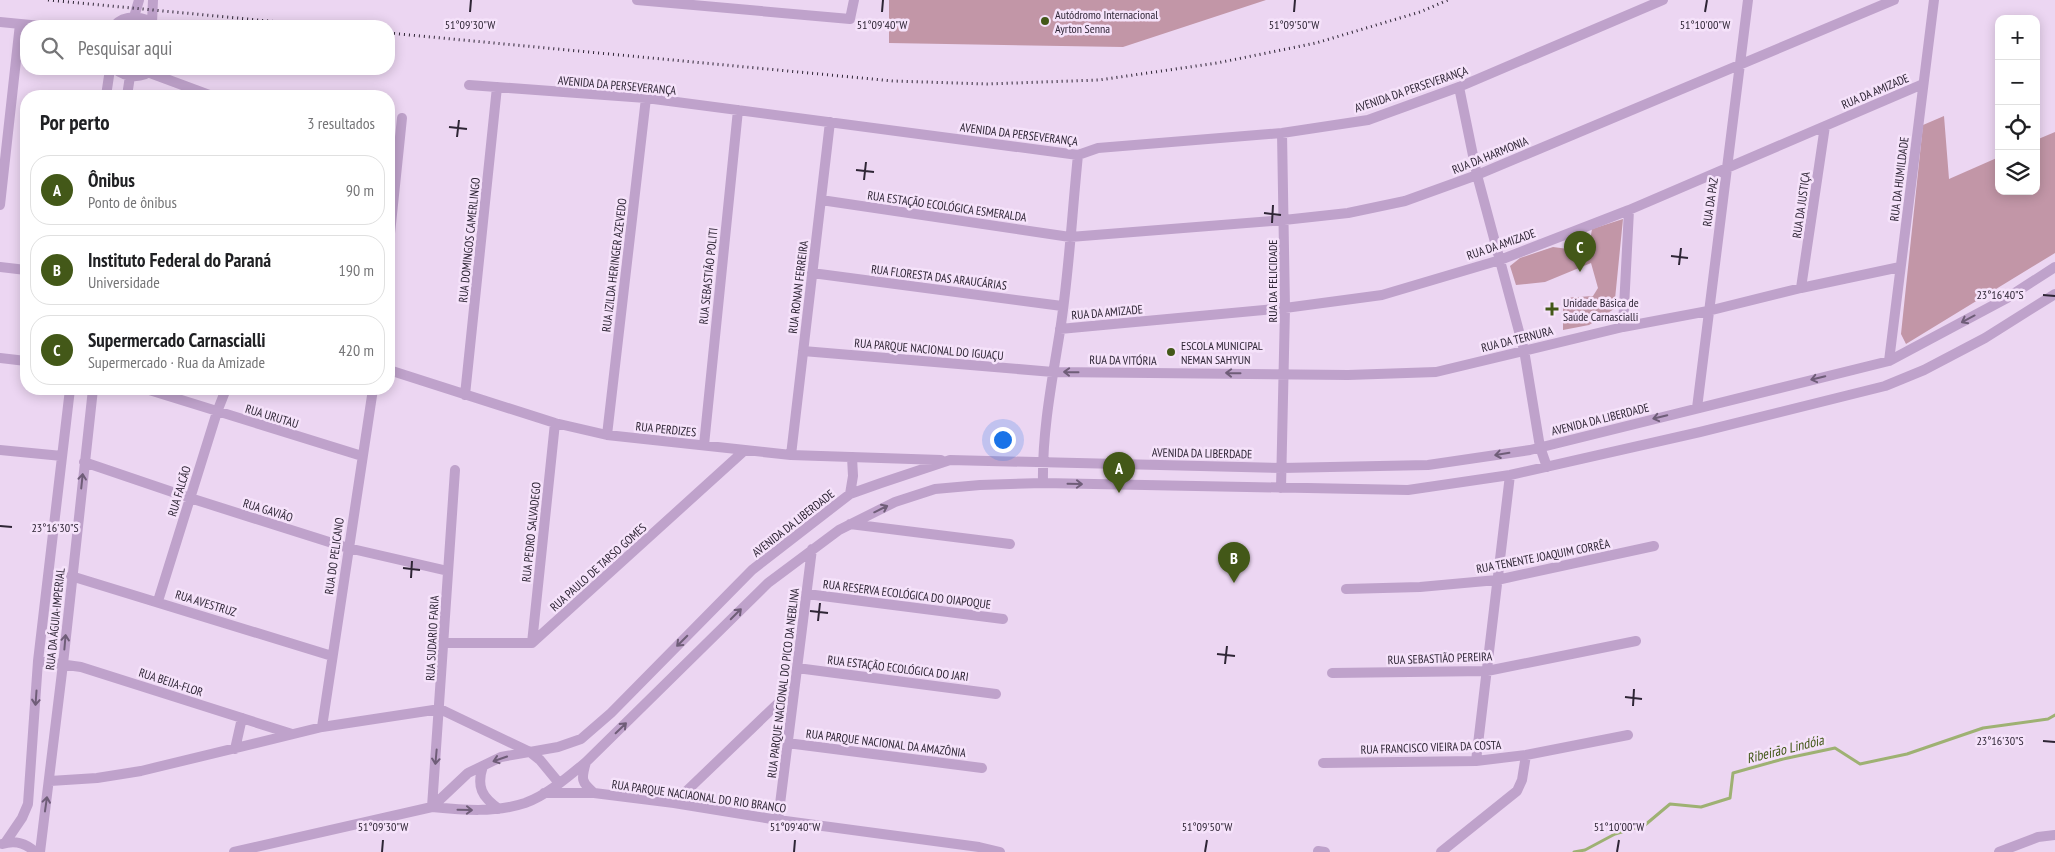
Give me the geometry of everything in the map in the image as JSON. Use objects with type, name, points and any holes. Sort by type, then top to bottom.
[{"type":"street","points":[[134,17],[139,0]]},
{"type":"street","points":[[154,0],[154,20]]},
{"type":"street","points":[[637,0],[850,19],[854,0]]},
{"type":"street","name":"AVENIDA DA PERSEVERANÇA","points":[[469,85],[646,98],[1078,155],[1098,148],[1282,133],[1368,120],[1459,87],[1663,0]]},
{"type":"street","name":"RUA DA PAZ","points":[[1696,408],[1748,0]]},
{"type":"street","name":"RUA DA HARMONIA","points":[[1070,237],[1284,220],[1348,212],[1404,200],[1477,174],[1894,0]]},
{"type":"street","name":"RUA DA HUMILDADE","points":[[1890,361],[1934,0]]},
{"type":"street","points":[[123,20],[134,17],[147,20]]},
{"type":"street","points":[[0,22],[20,24],[0,205]]},
{"type":"street","points":[[107,90],[109,75]]},
{"type":"street","points":[[127,75],[144,75]]},
{"type":"street","points":[[162,75],[198,90]]},
{"type":"street","points":[[128,90],[130,76]]},
{"type":"street","name":"RUA DA AMIZADE","points":[[1060,329],[1285,308],[1382,295],[1500,260],[1629,210],[1923,84]]},
{"type":"street","name":"RUA DOMINGOS CAMERLINGO","points":[[465,395],[498,87]]},
{"type":"street","points":[[1459,87],[1477,174],[1524,350],[1540,447],[1547,467]]},
{"type":"street","name":"RUA IZILDA HERINGER AZEVEDO","points":[[607,435],[646,98]]},
{"type":"street","name":"RUA SEBASTIÃO POLITI","points":[[704,445],[738,110]]},
{"type":"street","points":[[395,148],[402,118]]},
{"type":"street","name":"RUA RONAN FERREIRA","points":[[791,455],[830,122]]},
{"type":"street","name":"RUA DA JUSTIÇA","points":[[1802,288],[1825,126]]},
{"type":"street","name":"RUA DA FELICIDADE","points":[[1281,488],[1282,374],[1285,308],[1282,133]]},
{"type":"street","points":[[1043,483],[1042,462],[1060,329],[1078,155]]},
{"type":"street","name":"RUA ESTAÇÃO ECOLÓGICA ESMERALDA","points":[[821,200],[1070,237]]},
{"type":"street","points":[[1623,327],[1629,210]]},
{"type":"street","points":[[0,266],[20,269]]},
{"type":"street","name":"RUA DA TERNURA","points":[[1282,374],[1436,372],[1623,327],[1708,311],[1900,267]]},
{"type":"street","name":"AVENIDA DA LIBERDADE","points":[[432,807],[468,773],[482,766],[501,758],[558,747],[581,739],[611,713],[752,570],[850,494],[950,460],[1282,468],[1428,465],[1540,447],[1890,361],[2008,298],[2055,267]]},
{"type":"street","name":"RUA FLORESTA DAS ARAUCÁRIAS","points":[[812,273],[1062,306]]},
{"type":"street","points":[[234,852],[432,807],[461,810],[499,809],[526,803],[559,783],[586,762],[768,583],[812,549],[849,524],[895,502],[935,489],[980,484],[1043,483],[1408,490],[1510,475],[1885,386],[1924,370],[1984,338],[2055,294]]},
{"type":"street","name":"RUA PARQUE NACIONAL DO IGUAÇU","points":[[803,351],[1053,372]]},
{"type":"street","points":[[0,358],[20,360]]},
{"type":"street","name":"RUA PERDIZES","points":[[395,372],[555,423],[607,435],[791,455],[950,460]]},
{"type":"street","name":"RUA DA VITÓRIA","points":[[1053,372],[1282,374]]},
{"type":"street","name":"RUA DA ÁGUIA-IMPERIAL","points":[[2,843],[22,818],[28,804],[38,661],[69,395]]},
{"type":"street","name":"RUA DA ÁGUIA-IMPERIAL","points":[[40,852],[50,781],[92,395]]},
{"type":"street","name":"RUA URUTAU","points":[[165,395],[362,456]]},
{"type":"street","name":"RUA FALCÃO","points":[[158,601],[224,395]]},
{"type":"street","name":"RUA DO PELICANO","points":[[322,727],[372,395]]},
{"type":"street","name":"RUA PEDRO SALVADEGO","points":[[532,643],[555,423]]},
{"type":"street","points":[[0,450],[62,456]]},
{"type":"street","name":"RUA PAULO DE TARSO GOMES","points":[[532,643],[745,450]]},
{"type":"street","points":[[850,494],[853,476],[852,457]]},
{"type":"street","name":"RUA GAVIÃO","points":[[84,462],[348,548],[448,571]]},
{"type":"street","name":"RUA SUDARIO FARIA","points":[[432,807],[445,643],[455,470]]},
{"type":"street","points":[[1476,761],[1510,475]]},
{"type":"street","points":[[849,524],[1010,544]]},
{"type":"street","name":"RUA TENENTE JOAQUIM CORRÊA","points":[[1346,589],[1420,587],[1497,580],[1654,546]]},
{"type":"street","name":"RUA PARQUE NACIONAL DO PICO DA NEBLINA","points":[[778,820],[812,549]]},
{"type":"street","name":"RUA AVESTRUZ","points":[[71,576],[158,601],[332,656]]},
{"type":"street","name":"RUA RESERVA ECOLÓGICA DO OIAPOQUE","points":[[807,594],[1003,618]]},
{"type":"street","name":"RUA SEBASTIÃO PEREIRA","points":[[1332,673],[1487,671],[1636,641]]},
{"type":"street","points":[[445,643],[532,643]]},
{"type":"street","name":"RUA BEIJA-FLOR","points":[[38,661],[81,667],[293,735]]},
{"type":"street","name":"RUA ESTAÇÃO ECOLÓGICA DO JARI","points":[[797,668],[996,694]]},
{"type":"street","points":[[674,803],[793,689]]},
{"type":"street","points":[[50,781],[97,778],[141,771],[322,727],[440,709],[530,752],[540,760],[559,783]]},
{"type":"street","points":[[235,749],[242,718]]},
{"type":"street","name":"RUA FRANCISCO VIEIRA DA COSTA","points":[[1323,763],[1476,761],[1526,755],[1628,735]]},
{"type":"street","name":"RUA PARQUE NACIONAL DA AMAZÔNIA","points":[[787,743],[982,768]]},
{"type":"street","points":[[1441,852],[1517,792],[1522,780],[1526,755]]},
{"type":"street","points":[[586,762],[582,776],[584,785],[594,793]]},
{"type":"street","points":[[482,766],[479,778],[483,794],[487,800],[499,809]]},
{"type":"street","name":"RUA PARQUE NACIAONAL DO RIO BRANCO","points":[[559,783],[594,793]]},
{"type":"street","name":"RUA PARQUE NACIAONAL DO RIO BRANCO","points":[[544,793],[594,793],[674,803],[778,820],[979,847],[1000,852]]},
{"type":"street","points":[[2000,852],[2038,837],[2055,835]]},
{"type":"street","points":[[2,843],[15,842],[24,844],[35,852]]},
{"type":"shaded area","name":"Autódromo Internacional Ayrton Senna","points":[[889,0],[1266,0],[1123,47],[889,43]]},
{"type":"shaded area","points":[[1944,116],[1949,179],[1995,159],[1995,195],[2040,195],[2040,138],[2055,132],[2055,253],[1906,344],[1901,334],[1923,125]]},
{"type":"shaded area","points":[[1623,219],[1614,309],[1589,325],[1563,330],[1563,298],[1593,296],[1598,288],[1591,263],[1545,282],[1516,285],[1510,266],[1520,258],[1553,247],[1576,250],[1590,241],[1592,229]]},
{"type":"waterway","name":"Ribeirão Lindóia","points":[[1574,852],[1585,850],[1615,834],[1645,825],[1670,804],[1701,807],[1730,798],[1733,773],[1783,759],[1835,748],[1860,764],[1907,754],[1983,728],[2048,719],[2055,715]]},
{"type":"railway","points":[[48,0],[258,20]]},
{"type":"railway","points":[[395,34],[893,81],[987,84],[1099,80],[1217,63],[1316,43],[1420,12],[1448,0]]},
{"type":"place","name":"Autódromo Internacional Ayrton Senna","points":[[1045,21]]},
{"type":"place","name":"Supermercado Carnascialli","points":[[1580,272]]},
{"type":"place","name":"Unidade Básica de Saúde Carnascialli","points":[[1552,309]]},
{"type":"place","name":"ESCOLA MUNICIPAL NEMAN SAHYUN","points":[[1171,352]]},
{"type":"place","name":"Ônibus","points":[[1119,493]]},
{"type":"place","name":"Instituto Federal do Paraná","points":[[1234,583]]}]
